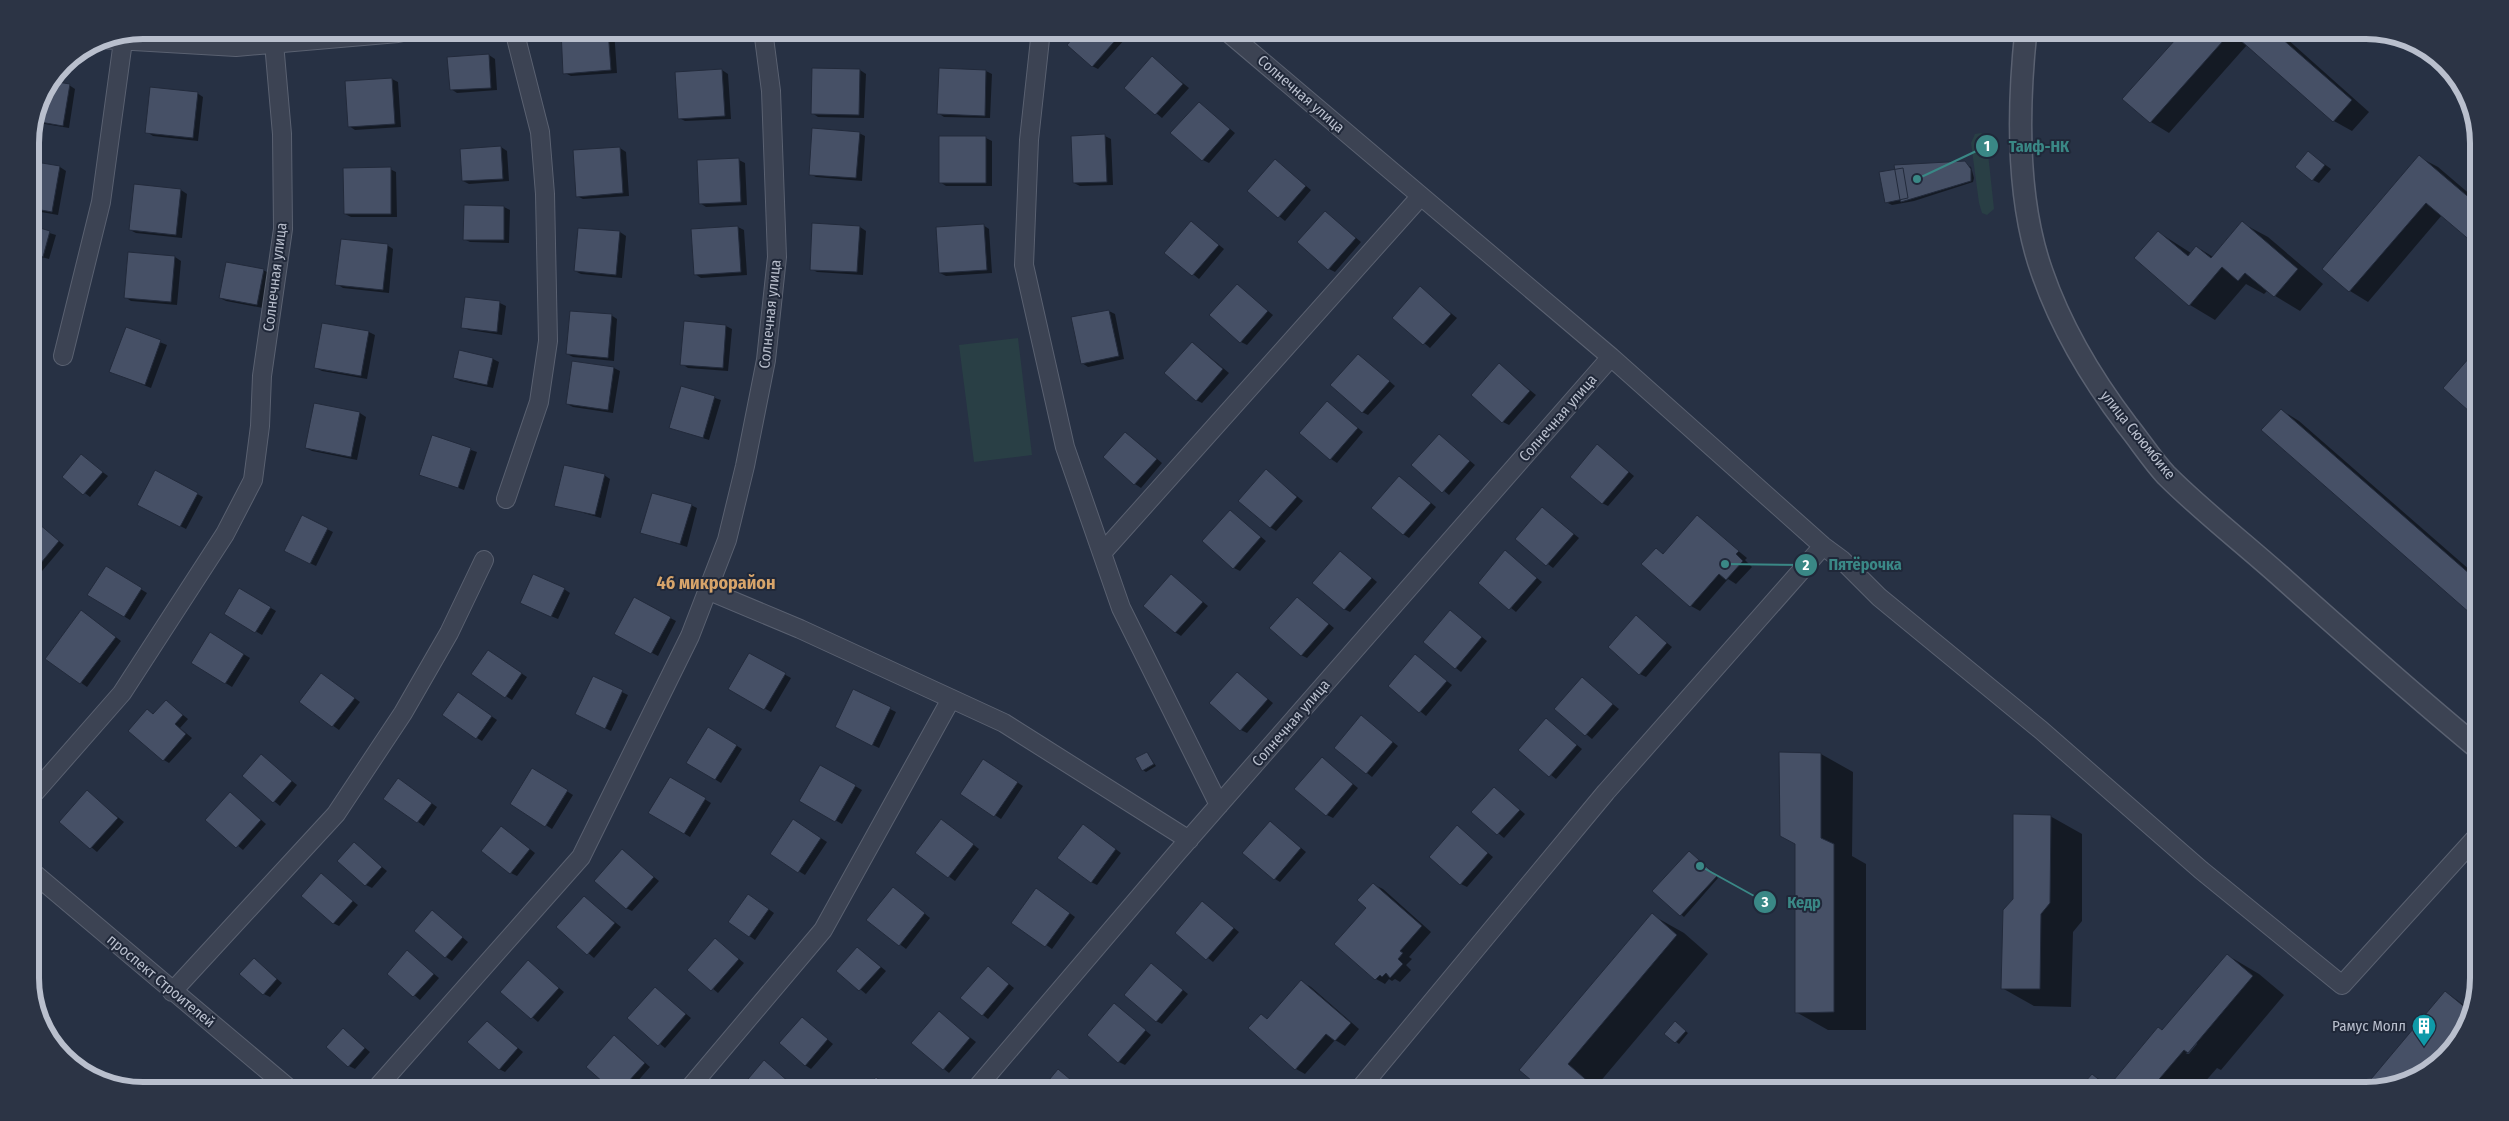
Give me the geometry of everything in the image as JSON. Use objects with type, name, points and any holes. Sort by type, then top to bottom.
[{"type":"street","points":[[63,356],[101,202],[123,41],[236,47],[324,39]]},
{"type":"street","points":[[506,499],[539,402],[548,341],[545,194],[540,132],[516,39]]},
{"type":"street","name":"Солнечная улица","points":[[382,1082],[581,857],[690,636],[727,540],[745,466],[766,360],[777,257],[770,91],[764,39]]},
{"type":"street","points":[[1040,39],[1028,140],[1024,265],[1065,447],[1121,608],[1219,805]]},
{"type":"street","name":"Солнечная улица","points":[[1236,39],[1611,357],[1823,546],[1842,560],[1879,597],[2041,730],[2201,870],[2342,985],[2470,844]]},
{"type":"street","name":"улица Сююмбике","points":[[2025,39],[2020,121],[2024,181],[2033,236],[2042,272],[2054,300],[2077,350],[2104,395],[2166,474],[2421,702],[2470,742]]},
{"type":"street","name":"Солнечная улица","points":[[39,788],[122,693],[225,534],[253,480],[260,426],[263,368],[283,228],[282,134],[274,43]]},
{"type":"street","points":[[1102,553],[1420,197]]},
{"type":"street","name":"Солнечная улица","points":[[982,1082],[1219,805],[1611,357]]},
{"type":"street","points":[[1365,1082],[1606,792],[1823,546]]},
{"type":"street","points":[[172,992],[336,814],[403,713],[449,634],[484,560]]},
{"type":"street","points":[[707,590],[800,629],[1004,723],[1189,840]]},
{"type":"street","points":[[695,1082],[823,930],[951,699]]},
{"type":"street","name":"проспект Строителей","points":[[39,878],[172,992],[281,1082]]},
{"type":"green space","points":[[1981,133],[1985,136],[1987,144],[1994,209],[1987,215],[1982,213],[1979,203],[1971,143],[1975,134]]},
{"type":"green space","points":[[1018,338],[1032,455],[974,462],[959,345]]},
{"type":"building","points":[[561,39],[609,39],[611,70],[563,74]]},
{"type":"building","points":[[1072,39],[1116,39],[1092,67],[1067,45]]},
{"type":"building","points":[[2176,39],[2225,39],[2150,123],[2122,99]]},
{"type":"building","points":[[2239,39],[2282,39],[2352,100],[2333,122]]},
{"type":"building","points":[[489,54],[491,88],[450,90],[447,57]]},
{"type":"building","points":[[1152,56],[1183,84],[1155,115],[1124,88]]},
{"type":"building","points":[[812,68],[860,69],[859,115],[811,114]]},
{"type":"building","points":[[939,68],[986,70],[985,116],[937,114]]},
{"type":"building","points":[[722,69],[725,116],[678,119],[675,72]]},
{"type":"building","points":[[392,78],[395,124],[348,127],[345,81]]},
{"type":"building","points":[[59,82],[70,84],[63,126],[41,122],[47,103]]},
{"type":"building","points":[[150,87],[198,92],[193,138],[145,133]]},
{"type":"building","points":[[1199,102],[1230,129],[1202,161],[1170,133]]},
{"type":"building","points":[[812,128],[860,132],[856,178],[809,175]]},
{"type":"building","points":[[1105,134],[1107,182],[1073,183],[1071,136]]},
{"type":"building","points":[[939,136],[986,136],[986,183],[939,183]]},
{"type":"building","points":[[501,146],[503,179],[462,181],[460,149]]},
{"type":"building","points":[[620,147],[623,193],[576,197],[573,150]]},
{"type":"building","points":[[2308,151],[2325,165],[2312,181],[2295,167]]},
{"type":"building","points":[[2419,155],[2470,198],[2470,240],[2426,203],[2349,292],[2322,269]]},
{"type":"building","points":[[739,158],[741,202],[699,204],[697,160]]},
{"type":"building","points":[[1275,159],[1306,186],[1278,218],[1247,191]]},
{"type":"building","points":[[1965,161],[1971,169],[1971,181],[1901,202],[1894,165]]},
{"type":"building","points":[[39,162],[60,166],[52,212],[39,210]]},
{"type":"building","points":[[391,167],[391,214],[344,214],[343,168]]},
{"type":"building","points":[[1903,168],[1908,198],[1885,203],[1879,172]]},
{"type":"building","points":[[134,184],[181,189],[176,235],[129,230]]},
{"type":"building","points":[[464,205],[504,206],[504,240],[463,240]]},
{"type":"building","points":[[1325,211],[1356,238],[1328,270],[1297,242]]},
{"type":"building","points":[[1191,221],[1219,245],[1192,276],[1164,253]]},
{"type":"building","points":[[2242,221],[2298,269],[2274,297],[2245,273],[2238,281],[2222,267],[2189,306],[2134,258],[2158,231],[2188,256],[2196,246],[2211,258]]},
{"type":"building","points":[[812,223],[860,226],[857,272],[810,270]]},
{"type":"building","points":[[984,224],[987,270],[939,273],[936,227]]},
{"type":"building","points":[[738,226],[741,272],[694,275],[691,229]]},
{"type":"building","points":[[39,228],[50,231],[43,257],[39,256]]},
{"type":"building","points":[[578,228],[620,231],[616,275],[574,271]]},
{"type":"building","points":[[341,239],[388,244],[383,290],[335,285]]},
{"type":"building","points":[[128,252],[175,256],[171,302],[124,298]]},
{"type":"building","points":[[226,262],[264,269],[257,305],[219,298]]},
{"type":"building","points":[[1237,284],[1268,311],[1240,343],[1209,315]]},
{"type":"building","points":[[1420,286],[1451,314],[1423,345],[1392,318]]},
{"type":"building","points":[[465,297],[500,301],[497,332],[461,328]]},
{"type":"building","points":[[1109,310],[1119,356],[1081,364],[1071,317]]},
{"type":"building","points":[[570,311],[612,314],[608,358],[566,354]]},
{"type":"building","points":[[684,321],[726,325],[723,368],[680,365]]},
{"type":"building","points":[[322,323],[369,331],[361,376],[314,368]]},
{"type":"building","points":[[126,327],[161,340],[145,385],[109,372]]},
{"type":"building","points":[[1192,342],[1223,369],[1196,401],[1164,373]]},
{"type":"building","points":[[459,350],[493,358],[487,385],[453,378]]},
{"type":"building","points":[[1358,354],[1390,381],[1362,413],[1330,385]]},
{"type":"building","points":[[2470,357],[2470,412],[2443,388]]},
{"type":"building","points":[[572,361],[614,367],[608,410],[566,404]]},
{"type":"building","points":[[1499,363],[1530,391],[1502,423],[1471,395]]},
{"type":"building","points":[[681,386],[715,396],[703,438],[669,428]]},
{"type":"building","points":[[1327,401],[1358,428],[1330,460],[1299,433]]},
{"type":"building","points":[[314,403],[360,412],[351,457],[305,448]]},
{"type":"building","points":[[2281,409],[2470,574],[2470,613],[2261,430]]},
{"type":"building","points":[[1125,432],[1157,459],[1134,485],[1103,457]]},
{"type":"building","points":[[1439,434],[1470,461],[1442,493],[1411,465]]},
{"type":"building","points":[[432,435],[471,448],[458,488],[419,475]]},
{"type":"building","points":[[1597,444],[1629,472],[1602,504],[1570,477]]},
{"type":"building","points":[[81,454],[103,472],[83,495],[62,477]]},
{"type":"building","points":[[564,465],[605,474],[595,515],[554,506]]},
{"type":"building","points":[[1266,469],[1297,497],[1270,528],[1238,501]]},
{"type":"building","points":[[155,470],[198,493],[180,527],[137,505]]},
{"type":"building","points":[[1399,476],[1431,503],[1403,535],[1371,508]]},
{"type":"building","points":[[652,493],[692,504],[680,544],[640,533]]},
{"type":"building","points":[[1542,507],[1574,534],[1546,566],[1515,539]]},
{"type":"building","points":[[1230,510],[1261,537],[1233,569],[1202,541]]},
{"type":"building","points":[[302,515],[328,528],[310,564],[284,551]]},
{"type":"building","points":[[1697,515],[1739,551],[1736,554],[1743,561],[1726,580],[1719,574],[1690,607],[1641,564],[1656,548],[1663,554]]},
{"type":"building","points":[[39,524],[59,541],[39,565]]},
{"type":"building","points":[[1505,550],[1537,578],[1509,610],[1478,583]]},
{"type":"building","points":[[1340,551],[1372,578],[1344,610],[1312,583]]},
{"type":"building","points":[[106,566],[142,588],[124,617],[87,595]]},
{"type":"building","points":[[533,574],[565,588],[551,617],[520,603]]},
{"type":"building","points":[[1171,574],[1203,602],[1175,633],[1143,606]]},
{"type":"building","points":[[239,588],[271,607],[255,633],[224,614]]},
{"type":"building","points":[[634,597],[671,617],[651,654],[614,634]]},
{"type":"building","points":[[1297,597],[1329,624],[1301,656],[1269,628]]},
{"type":"building","points":[[81,610],[116,637],[80,684],[45,659]]},
{"type":"building","points":[[1450,610],[1482,637],[1455,669],[1423,642]]},
{"type":"building","points":[[1636,615],[1667,643],[1639,675],[1608,647]]},
{"type":"building","points":[[210,632],[244,654],[225,684],[191,663]]},
{"type":"building","points":[[488,650],[522,673],[505,698],[471,674]]},
{"type":"building","points":[[749,653],[786,673],[764,710],[728,689]]},
{"type":"building","points":[[1415,654],[1447,681],[1419,713],[1388,686]]},
{"type":"building","points":[[1237,672],[1268,699],[1240,731],[1209,703]]},
{"type":"building","points":[[321,673],[355,698],[332,727],[299,702]]},
{"type":"building","points":[[593,676],[623,690],[605,729],[575,714]]},
{"type":"building","points":[[1582,677],[1613,704],[1585,736],[1554,709]]},
{"type":"building","points":[[853,689],[891,707],[872,746],[835,727]]},
{"type":"building","points":[[458,692],[492,716],[476,739],[442,715]]},
{"type":"building","points":[[166,700],[183,715],[175,724],[186,734],[163,761],[128,731],[147,709],[153,714]]},
{"type":"building","points":[[1361,715],[1393,742],[1366,774],[1334,748]]},
{"type":"building","points":[[1546,718],[1577,745],[1549,777],[1518,750]]},
{"type":"building","points":[[708,727],[737,745],[715,780],[686,763]]},
{"type":"building","points":[[1147,752],[1154,764],[1142,771],[1135,758]]},
{"type":"building","points":[[1779,752],[1821,753],[1821,838],[1834,844],[1834,1012],[1795,1013],[1795,844],[1780,836]]},
{"type":"building","points":[[261,754],[292,781],[273,803],[242,776]]},
{"type":"building","points":[[1322,757],[1353,784],[1326,816],[1294,789]]},
{"type":"building","points":[[983,759],[1018,782],[994,817],[960,794]]},
{"type":"building","points":[[820,765],[856,785],[835,822],[799,801]]},
{"type":"building","points":[[532,768],[568,790],[545,827],[510,804]]},
{"type":"building","points":[[670,777],[706,798],[684,834],[648,813]]},
{"type":"building","points":[[398,778],[432,803],[417,823],[383,799]]},
{"type":"building","points":[[1494,787],[1520,810],[1497,835],[1471,812]]},
{"type":"building","points":[[87,790],[118,818],[90,849],[59,822]]},
{"type":"building","points":[[230,792],[261,820],[236,848],[205,820]]},
{"type":"building","points":[[2013,814],[2051,815],[2050,903],[2041,914],[2040,989],[2001,989],[2003,910],[2013,899]]},
{"type":"building","points":[[793,819],[821,838],[798,873],[770,854]]},
{"type":"building","points":[[941,819],[974,844],[948,878],[915,853]]},
{"type":"building","points":[[1270,821],[1301,848],[1274,880],[1242,853]]},
{"type":"building","points":[[1083,824],[1116,849],[1091,883],[1057,858]]},
{"type":"building","points":[[1457,825],[1488,853],[1460,885],[1429,857]]},
{"type":"building","points":[[501,826],[530,849],[510,874],[481,851]]},
{"type":"building","points":[[354,842],[382,867],[365,886],[337,861]]},
{"type":"building","points":[[622,849],[654,877],[626,909],[594,881]]},
{"type":"building","points":[[1689,851],[1717,876],[1680,916],[1652,891]]},
{"type":"building","points":[[321,873],[353,901],[333,924],[301,896]]},
{"type":"building","points":[[1373,883],[1422,926],[1400,951],[1403,953],[1398,959],[1403,964],[1390,978],[1386,973],[1382,977],[1380,975],[1375,980],[1334,944],[1366,908],[1357,900]]},
{"type":"building","points":[[893,887],[925,913],[899,946],[866,920]]},
{"type":"building","points":[[1036,888],[1070,913],[1045,947],[1011,923]]},
{"type":"building","points":[[748,894],[769,909],[749,937],[728,922]]},
{"type":"building","points":[[584,896],[615,923],[587,955],[556,927]]},
{"type":"building","points":[[1202,901],[1234,928],[1206,960],[1175,933]]},
{"type":"building","points":[[432,910],[463,937],[445,958],[414,931]]},
{"type":"building","points":[[1652,913],[1677,935],[1568,1064],[1589,1082],[1533,1082],[1519,1070]]},
{"type":"building","points":[[715,938],[739,959],[711,991],[687,970]]},
{"type":"building","points":[[857,947],[881,967],[859,991],[836,971]]},
{"type":"building","points":[[407,950],[434,974],[413,997],[387,974]]},
{"type":"building","points":[[2227,954],[2253,976],[2188,1053],[2184,1050],[2157,1082],[2112,1082],[2158,1027],[2162,1030]]},
{"type":"building","points":[[254,958],[277,979],[263,995],[239,974]]},
{"type":"building","points":[[528,960],[559,988],[531,1019],[500,992]]},
{"type":"building","points":[[1151,963],[1183,990],[1156,1022],[1124,995]]},
{"type":"building","points":[[988,966],[1009,984],[982,1016],[960,998]]},
{"type":"building","points":[[1301,980],[1351,1023],[1335,1041],[1326,1034],[1295,1070],[1248,1028],[1261,1014],[1267,1019]]},
{"type":"building","points":[[655,987],[686,1014],[658,1046],[627,1018]]},
{"type":"building","name":"Рамус Молл","points":[[2445,991],[2466,1008],[2453,1036],[2424,1065],[2393,1079],[2369,1082]]},
{"type":"building","points":[[1114,1003],[1146,1030],[1118,1063],[1087,1035]]},
{"type":"building","points":[[939,1011],[970,1038],[943,1070],[911,1043]]},
{"type":"building","points":[[802,1017],[828,1039],[805,1066],[779,1043]]},
{"type":"building","points":[[487,1021],[518,1048],[499,1070],[467,1042]]},
{"type":"building","points":[[1675,1021],[1686,1031],[1675,1043],[1664,1034]]},
{"type":"building","points":[[343,1028],[365,1048],[348,1067],[326,1047]]},
{"type":"building","points":[[614,1035],[645,1063],[628,1082],[603,1082],[586,1067]]},
{"type":"building","points":[[764,1060],[789,1082],[746,1082]]},
{"type":"building","points":[[1058,1069],[1073,1082],[1047,1082]]},
{"type":"building","points":[[2092,1074],[2102,1082],[2085,1082]]},
{"type":"building","points":[[876,1077],[882,1082],[872,1082]]},
{"type":"place","name":"Таиф-НК","points":[[1917,179]]},
{"type":"place","name":"Пятёрочка","points":[[1725,564]]},
{"type":"place","name":"Кедр","points":[[1700,866]]},
{"type":"place","name":"Рамус Молл","points":[[2424,1047]]},
{"type":"district","name":"46 микрорайон","points":[[716,583]]}]
